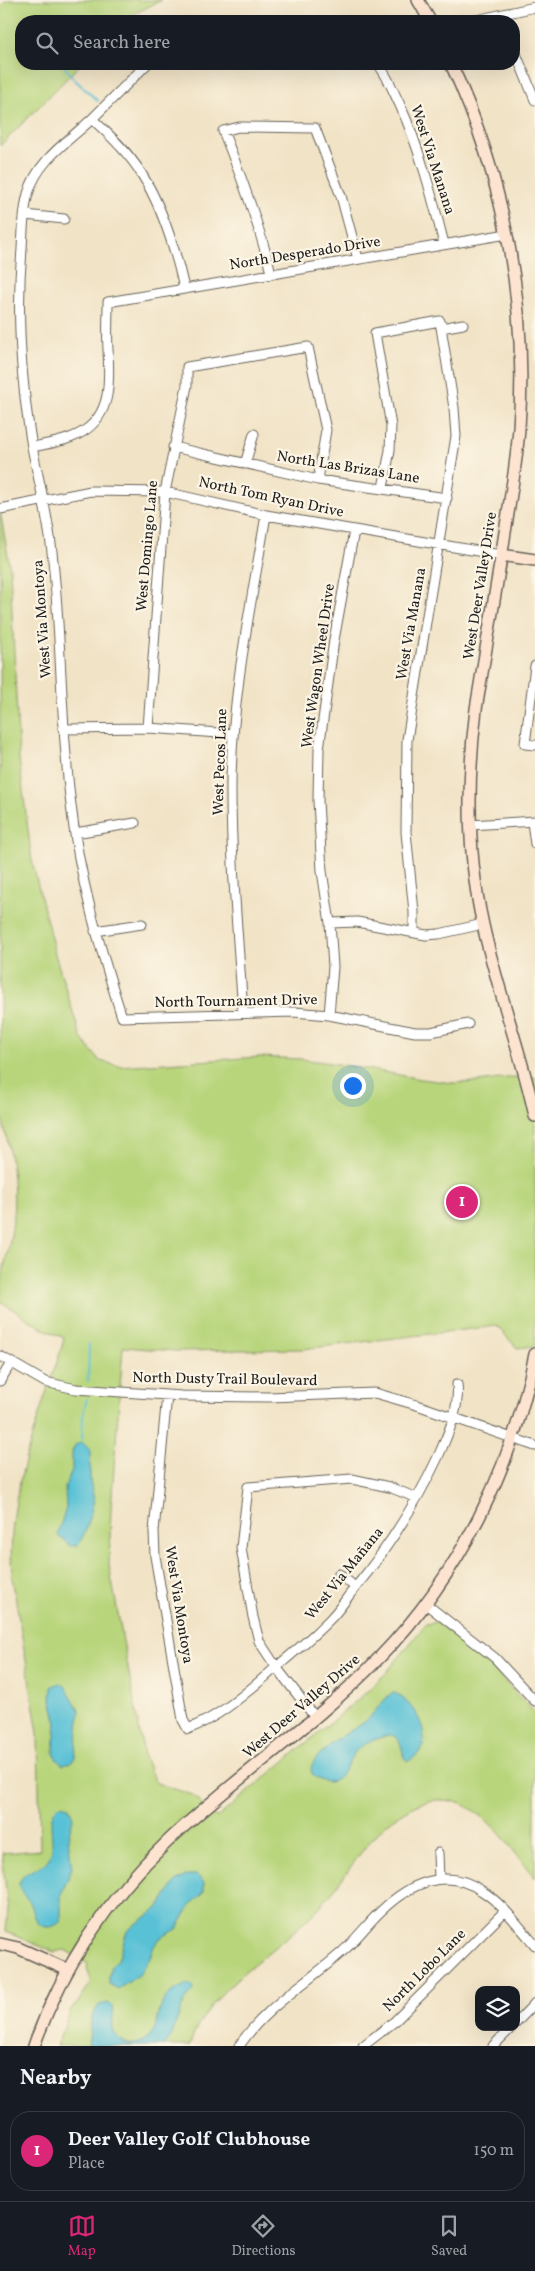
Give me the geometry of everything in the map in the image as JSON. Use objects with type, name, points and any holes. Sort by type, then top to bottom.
[{"type":"street","points":[[418,0],[427,15]]},
{"type":"street","points":[[510,15],[535,7]]},
{"type":"street","points":[[520,63],[535,100]]},
{"type":"street","name":"West Via Montoya","points":[[122,1017],[94,931],[75,833],[63,729],[57,590],[44,500],[32,448],[20,352],[20,270],[28,193],[34,179],[42,167],[141,70]]},
{"type":"street","name":"West Via Manana","points":[[382,70],[391,86],[410,129],[432,196],[444,244]]},
{"type":"street","name":"West Deer Valley Drive","points":[[453,70],[479,133],[502,210],[518,319],[520,396],[516,458],[471,751],[470,825],[476,883],[483,924],[535,1116]]},
{"type":"street","points":[[92,119],[130,158],[150,188],[175,249],[184,288]]},
{"type":"street","points":[[271,273],[262,236],[223,131],[239,127],[315,128],[341,196],[358,259]]},
{"type":"street","points":[[25,215],[64,220]]},
{"type":"street","name":"North Desperado Drive","points":[[32,448],[92,430],[104,407],[110,386],[108,302],[507,234]]},
{"type":"street","points":[[383,488],[390,450],[391,426],[375,334],[463,324]]},
{"type":"street","name":"West Via Manana","points":[[414,932],[414,912],[406,832],[407,740],[440,545],[456,436],[454,408],[441,325]]},
{"type":"street","name":"West Domingo Lane","points":[[148,728],[165,492],[187,386],[187,367],[308,347],[326,430],[318,480]]},
{"type":"street","points":[[245,464],[254,434]]},
{"type":"street","name":"North Las Brizas Lane","points":[[173,447],[318,480],[447,498]]},
{"type":"street","name":"North Tom Ryan Drive","points":[[0,509],[91,491],[165,492],[266,515],[535,560]]},
{"type":"street","name":"West Pecos Lane","points":[[244,1012],[234,881],[231,789],[240,670],[266,515]]},
{"type":"street","name":"West Wagon Wheel Drive","points":[[329,1015],[333,967],[330,923],[322,872],[318,801],[320,749],[334,640],[354,531]]},
{"type":"street","points":[[535,666],[525,744],[535,745]]},
{"type":"street","points":[[63,729],[148,728],[234,734]]},
{"type":"street","points":[[470,825],[534,822],[535,844]]},
{"type":"street","points":[[75,833],[136,823]]},
{"type":"street","points":[[330,923],[357,922],[426,935],[483,924]]},
{"type":"street","points":[[94,931],[142,924]]},
{"type":"street","name":"North Tournament Drive","points":[[122,1017],[294,1012],[329,1015],[415,1032],[431,1032],[468,1024]]},
{"type":"street","name":"West Deer Valley Drive","points":[[34,2046],[68,1970],[95,1926],[136,1874],[168,1841],[341,1695],[380,1658],[426,1604],[473,1531],[489,1498],[513,1438],[535,1354]]},
{"type":"street","name":"North Dusty Trail Boulevard","points":[[0,1356],[32,1376],[58,1386],[76,1389],[167,1395],[269,1396],[375,1393],[393,1397],[535,1446]]},
{"type":"street","points":[[0,1382],[11,1363]]},
{"type":"street","points":[[453,1417],[459,1397],[457,1384]]},
{"type":"street","name":"West Via Montoya","points":[[167,1395],[154,1530],[155,1556],[183,1720],[188,1728]]},
{"type":"street","name":"West Via Mañana","points":[[188,1728],[206,1722],[229,1708],[332,1617],[381,1556],[417,1498],[445,1441],[453,1417]]},
{"type":"street","points":[[315,1717],[276,1668],[259,1641],[241,1548],[248,1487],[352,1479],[390,1487],[417,1498]]},
{"type":"street","points":[[338,1574],[355,1587]]},
{"type":"street","points":[[426,1604],[496,1658],[535,1701]]},
{"type":"street","points":[[438,1853],[439,1879]]},
{"type":"street","points":[[239,2046],[265,2013],[342,1952],[396,1897],[413,1886],[439,1879],[459,1881],[481,1890],[535,1945]]},
{"type":"street","name":"North Lobo Lane","points":[[363,2046],[395,2021],[504,1912]]},
{"type":"street","points":[[0,1944],[18,1948],[68,1970]]},
{"type":"street","points":[[520,2019],[535,2004]]},
{"type":"street","points":[[497,2045],[509,2031]]},
{"type":"green space","points":[[7,0],[162,0],[134,15],[15,15],[15,70],[75,70],[0,146],[0,7]]},
{"type":"green space","points":[[0,510],[10,569],[19,759],[32,861],[55,954],[81,1038],[100,1061],[119,1066],[260,1057],[301,1059],[452,1083],[478,1082],[514,1077],[535,1077],[535,1346],[517,1348],[497,1326],[303,1349],[176,1351],[123,1347],[111,1508],[109,1565],[145,1760],[156,1783],[193,1795],[214,1816],[218,1817],[362,1696],[386,1673],[426,1624],[436,1622],[484,1660],[535,1713],[535,1878],[495,1828],[470,1809],[457,1802],[442,1800],[429,1801],[410,1808],[393,1819],[373,1838],[315,1912],[227,1989],[199,2025],[189,2046],[56,2046],[70,2012],[89,1986],[88,1964],[65,1950],[54,1952],[6,1932],[8,1910],[2,1853],[40,1850],[38,1733],[12,1577],[12,1529],[25,1461],[64,1338],[42,1328],[0,1301],[1,1282],[12,1228],[14,1199],[10,1155],[0,1112]]},
{"type":"water","points":[[82,1442],[90,1450],[90,1480],[94,1500],[87,1528],[78,1546],[71,1546],[57,1535],[66,1508],[65,1486],[72,1471],[72,1452],[75,1445]]},
{"type":"water","points":[[61,1683],[66,1687],[80,1711],[75,1757],[71,1763],[63,1765],[57,1760],[54,1753],[56,1720],[51,1699],[52,1686]]},
{"type":"water","points":[[393,1692],[410,1706],[422,1726],[423,1746],[417,1755],[407,1761],[398,1738],[388,1735],[364,1745],[356,1751],[343,1772],[335,1780],[329,1782],[315,1777],[311,1767],[323,1751],[337,1739],[366,1721]]},
{"type":"water","points":[[60,1805],[69,1807],[73,1818],[68,1838],[72,1868],[61,1895],[61,1921],[55,1926],[46,1927],[37,1922],[30,1902],[21,1892],[19,1884],[25,1875],[44,1864],[50,1856],[52,1849],[52,1816]]},
{"type":"water","points":[[187,1875],[196,1875],[204,1882],[204,1892],[190,1906],[177,1929],[159,1939],[139,1975],[118,1989],[109,1984],[112,1966],[118,1960],[127,1931],[158,1908],[175,1883]]},
{"type":"water","points":[[186,1985],[192,1986],[193,1990],[181,2008],[172,2035],[165,2046],[88,2046],[92,2016],[99,2005],[108,2003],[112,2007],[113,2027],[116,2036],[120,2040],[130,2044],[142,2042],[152,2033],[166,1997]]},
{"type":"waterway","points":[[67,70],[98,101]]},
{"type":"waterway","points":[[88,1381],[89,1344]]},
{"type":"waterway","points":[[82,1445],[83,1415],[87,1398]]},
{"type":"place","name":"Deer Valley Golf Clubhouse","points":[[462,1202]]}]
